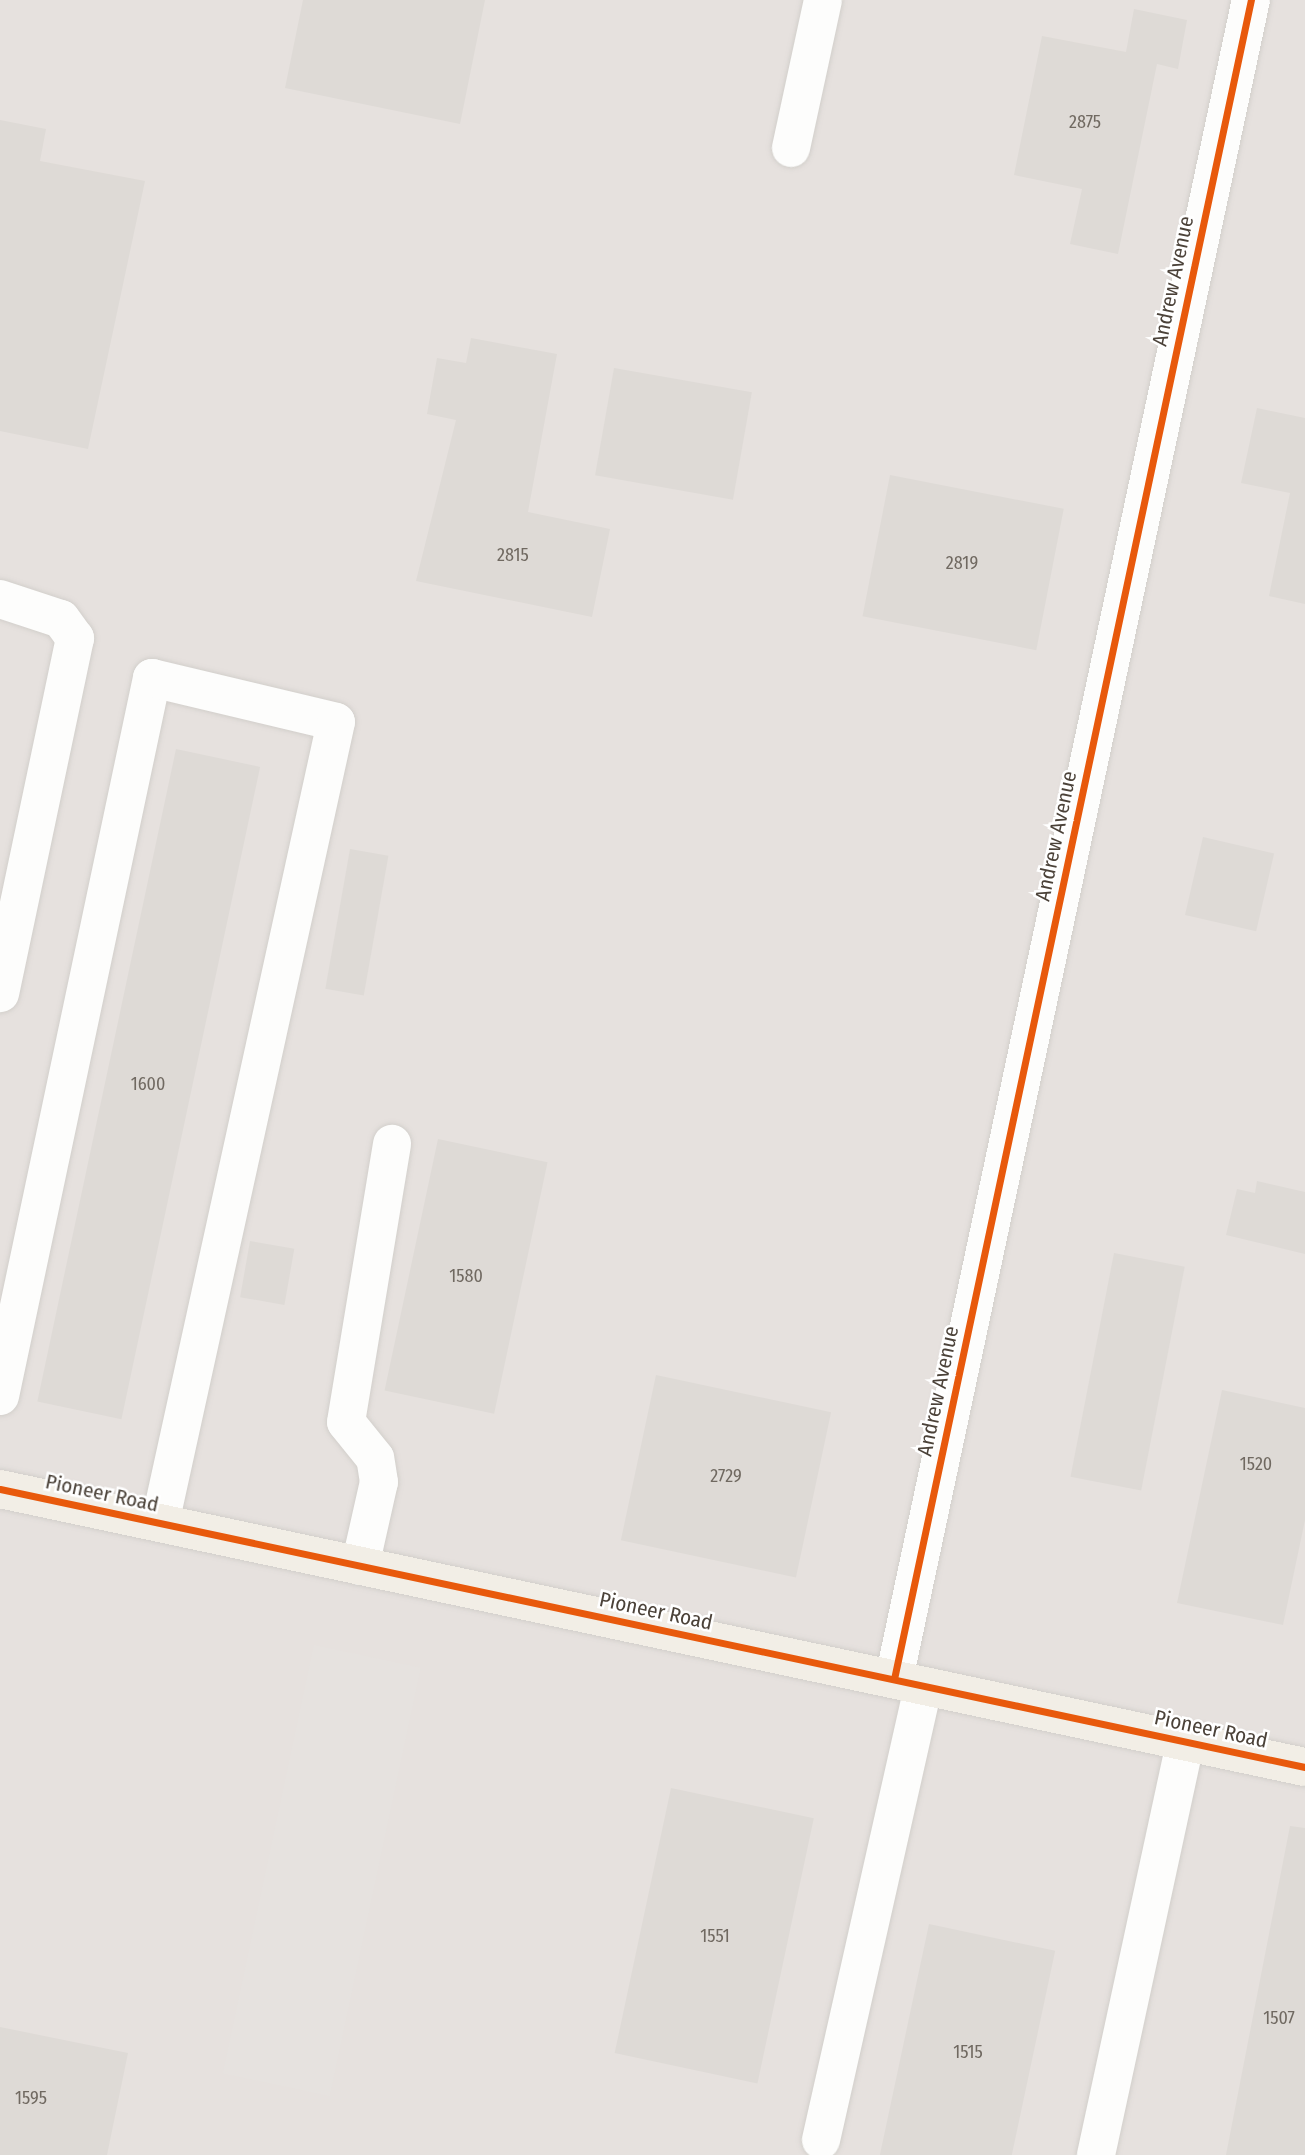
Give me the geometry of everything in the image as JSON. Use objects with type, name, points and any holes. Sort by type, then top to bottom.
[{"type":"main road","name":"Pioneer Road","points":[[0,1489],[1305,1767]]},
{"type":"street","points":[[791,148],[823,0]]},
{"type":"street","name":"Andrew Avenue","points":[[821,2140],[909,1683],[1251,0]]},
{"type":"street","points":[[0,599],[61,619],[75,638],[0,993]]},
{"type":"street","points":[[0,1396],[152,678],[336,722],[160,1523]]},
{"type":"street","points":[[360,1566],[379,1482],[374,1458],[346,1422],[392,1144]]},
{"type":"street","points":[[1096,2155],[1185,1742]]},
{"type":"shaded area","points":[[0,0],[1305,0],[1305,2155],[0,2155]]},
{"type":"shaded area","points":[[314,1645],[421,1668],[330,2096],[223,2073]]},
{"type":"building","points":[[303,0],[485,0],[460,124],[285,88]]},
{"type":"building","points":[[1134,9],[1187,20],[1178,69],[1157,64],[1118,254],[1070,244],[1082,189],[1014,175],[1042,36],[1126,52]]},
{"type":"building","points":[[0,120],[46,129],[40,161],[145,181],[88,449],[0,431]]},
{"type":"building","points":[[471,338],[557,354],[528,512],[610,529],[592,617],[416,581],[456,420],[427,414],[437,358],[466,363]]},
{"type":"building","points":[[614,368],[752,392],[733,500],[595,475]]},
{"type":"building","points":[[1257,408],[1305,418],[1305,604],[1269,596],[1290,493],[1241,483]]},
{"type":"building","points":[[890,475],[1064,509],[1036,650],[863,616]]},
{"type":"building","points":[[176,749],[260,767],[121,1419],[37,1401]]},
{"type":"building","points":[[1203,837],[1274,853],[1256,931],[1185,915]]},
{"type":"building","points":[[350,849],[388,856],[364,996],[325,989]]},
{"type":"building","points":[[438,1139],[548,1162],[494,1414],[385,1390]]},
{"type":"building","points":[[1257,1181],[1305,1192],[1305,1254],[1226,1235],[1237,1189],[1255,1193]]},
{"type":"building","points":[[250,1241],[294,1249],[284,1305],[240,1297]]},
{"type":"building","points":[[1114,1253],[1185,1267],[1141,1491],[1070,1477]]},
{"type":"building","points":[[656,1375],[831,1412],[796,1578],[621,1540]]},
{"type":"building","points":[[1222,1390],[1305,1408],[1305,1520],[1283,1625],[1177,1603]]},
{"type":"building","points":[[671,1788],[814,1818],[757,2083],[615,2053]]},
{"type":"building","points":[[1290,1826],[1305,1828],[1305,2155],[1226,2155]]},
{"type":"building","points":[[929,1924],[1055,1951],[1012,2155],[880,2155]]},
{"type":"building","points":[[0,2027],[128,2053],[107,2155],[0,2155]]},
{"type":"cycle path","points":[[894,1679],[1251,0]]},
{"type":"cycle path","points":[[0,1489],[1305,1767]]}]
